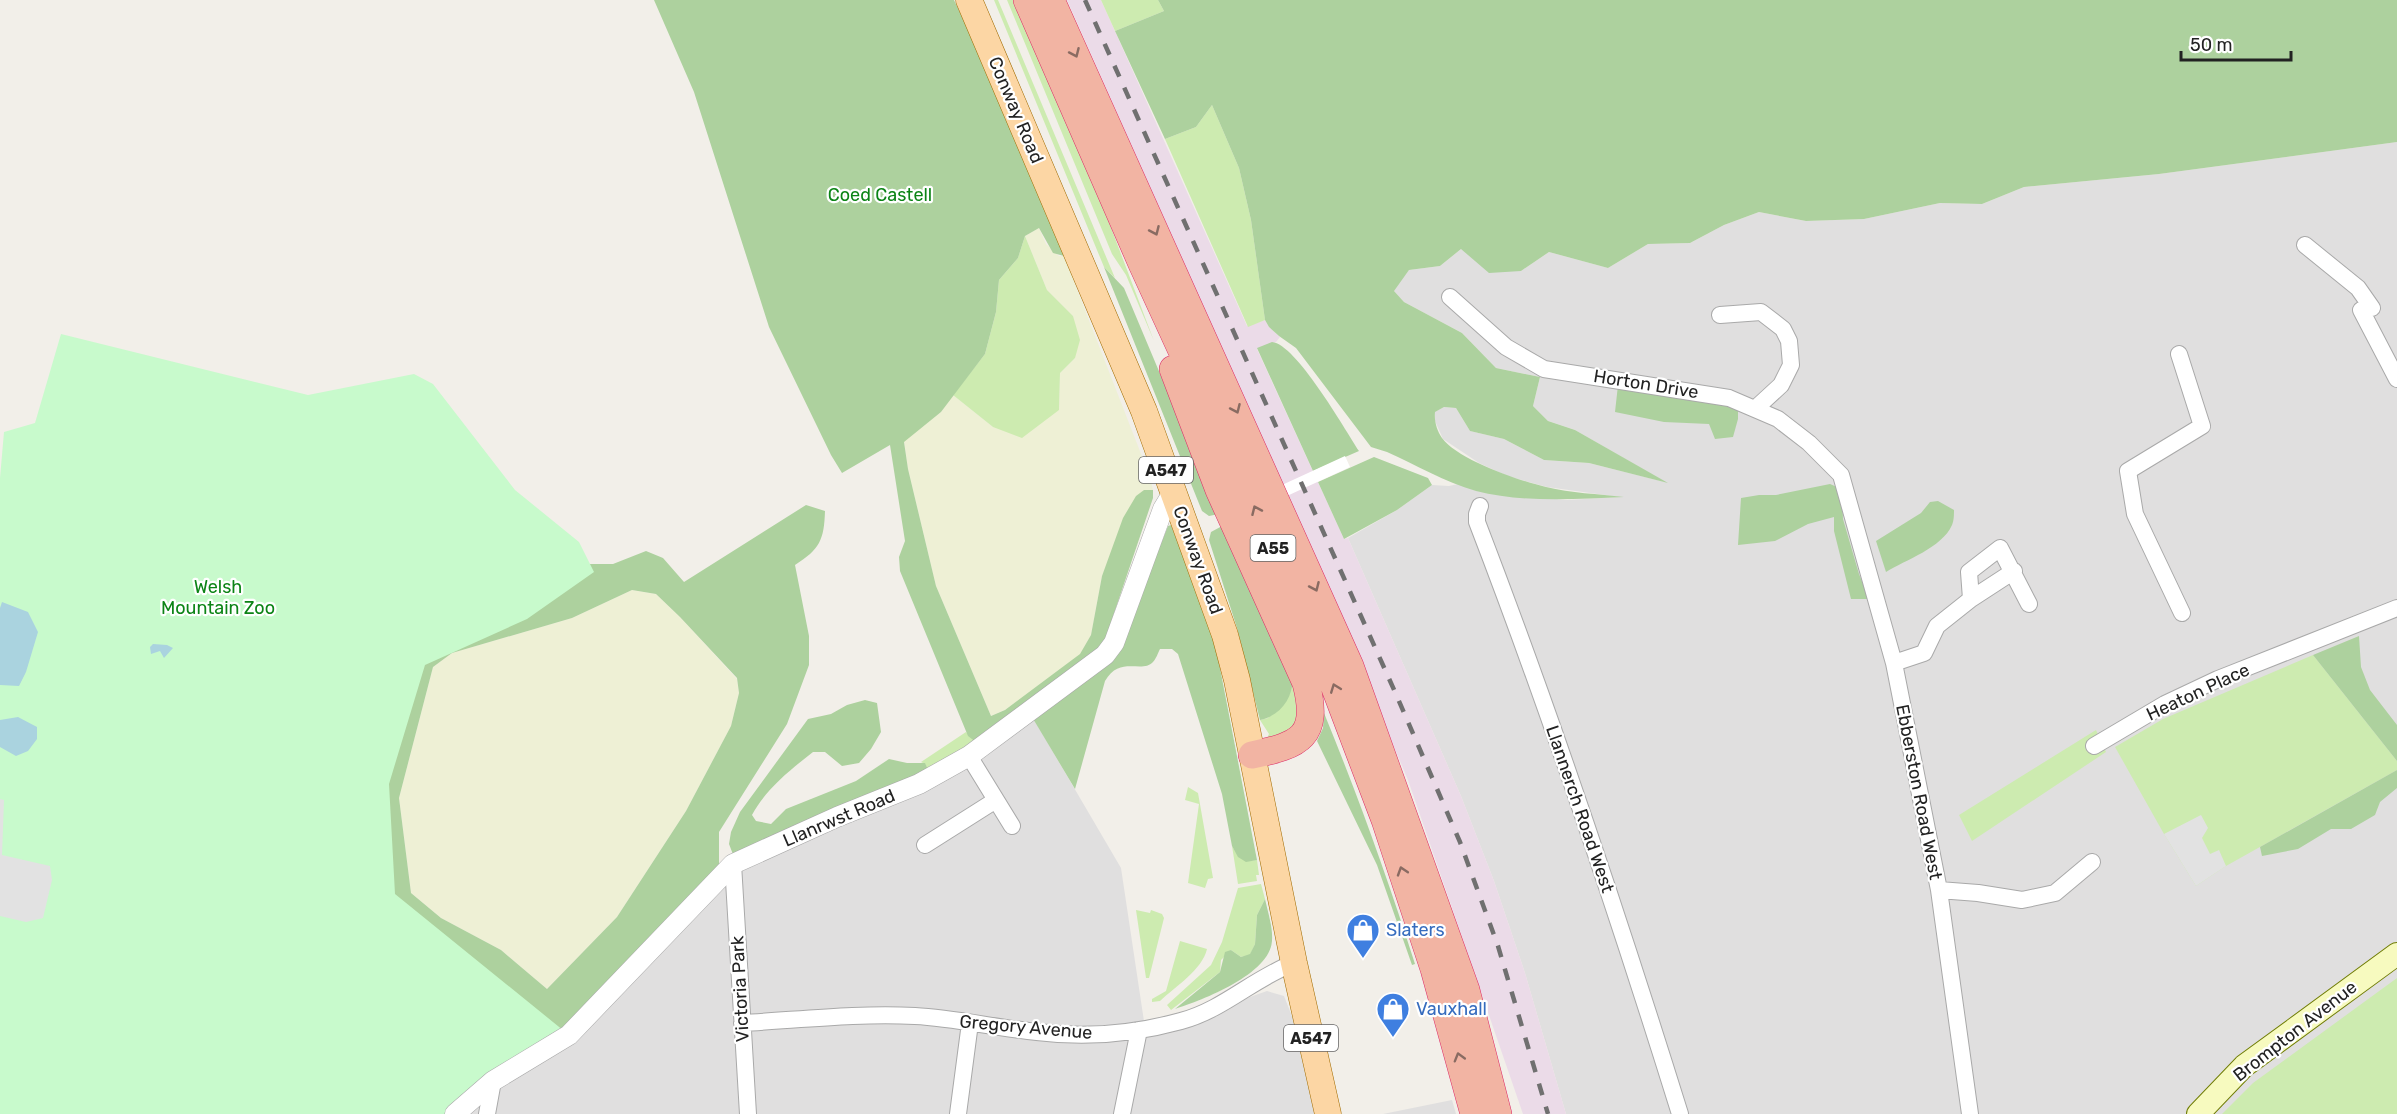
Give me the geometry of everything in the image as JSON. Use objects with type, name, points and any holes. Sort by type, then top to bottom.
[{"type":"highway","name":"A55","points":[[1027,0],[1142,264],[1326,667],[1385,820],[1434,969],[1474,1114]]},
{"type":"highway","name":"A55","points":[[1051,0],[1350,666],[1466,990],[1498,1114]]},
{"type":"highway","points":[[1142,264],[1177,380],[1219,490],[1306,683],[1311,703],[1310,721],[1305,732],[1294,744],[1284,749],[1252,755]]},
{"type":"highway","points":[[1466,990],[1510,1114]]},
{"type":"main road","name":"Conway Road","points":[[969,0],[1144,411],[1225,635],[1328,1114]]},
{"type":"main road","name":"Brompton Avenue","points":[[2198,1114],[2244,1066],[2397,954]]},
{"type":"street","points":[[2306,245],[2358,288],[2397,379]]},
{"type":"street","name":"Horton Drive","points":[[1450,297],[1506,347],[1544,369],[1729,398],[1778,419],[1809,443],[1841,475]]},
{"type":"street","points":[[1720,315],[1761,312],[1783,329],[1789,341],[1791,365],[1781,386],[1756,408]]},
{"type":"street","points":[[2179,354],[2202,426],[2128,471],[2135,514],[2182,613]]},
{"type":"street","name":"Ebberston Road West","points":[[1841,475],[1894,663],[1939,890],[1970,1114]]},
{"type":"street","name":"Llanrwst Road","points":[[455,1114],[493,1081],[569,1035],[733,864],[837,817],[919,784],[969,756],[1110,650],[1163,509],[1174,491]]},
{"type":"street","name":"Llannerch Road West","points":[[1480,506],[1477,522],[1531,663],[1637,978],[1680,1114]]},
{"type":"street","points":[[1971,599],[1969,572],[2000,548],[2030,604]]},
{"type":"street","points":[[1894,663],[1924,653],[1937,626],[1971,599],[2014,571]]},
{"type":"street","name":"Heaton Place","points":[[2094,746],[2176,699],[2218,679],[2397,608]]},
{"type":"street","points":[[969,756],[1012,826]]},
{"type":"street","points":[[925,845],[996,800]]},
{"type":"street","points":[[1939,890],[2022,900],[2055,893],[2092,862]]},
{"type":"street","name":"Victoria Park","points":[[733,864],[748,1114]]},
{"type":"street","name":"Gregory Avenue","points":[[742,1023],[866,1016],[916,1016],[1074,1035],[1138,1030],[1182,1021],[1213,1010],[1277,969],[1294,963]]},
{"type":"street","points":[[958,1114],[970,1023]]},
{"type":"street","points":[[1122,1114],[1138,1030]]},
{"type":"street","points":[[487,1114],[493,1081]]},
{"type":"shaded area","points":[[1067,0],[1101,0],[1247,326],[1265,320],[1280,337],[1276,342],[1257,349],[1344,539],[1348,538],[1461,796],[1494,881],[1525,973],[1566,1114],[1523,1114],[1408,780],[1280,479]]},
{"type":"shaded area","points":[[2397,142],[2397,1114],[1566,1114],[1525,973],[1494,881],[1461,796],[1348,538],[1397,510],[1432,485],[1458,484],[1477,491],[1567,500],[1619,497],[1547,487],[1507,476],[1479,463],[1443,439],[1435,421],[1434,412],[1444,407],[1456,408],[1470,431],[1504,439],[1544,460],[1589,463],[1665,482],[1575,430],[1548,421],[1533,406],[1540,377],[1496,368],[1462,333],[1404,302],[1393,290],[1409,270],[1440,266],[1461,249],[1521,271],[1549,252],[1608,268],[1648,244],[1690,243],[1724,225],[1759,212],[1806,221],[1864,219],[1940,203],[1982,204],[2024,187],[2159,174]]},
{"type":"shaded area","points":[[1029,711],[1121,868],[1145,1028],[1182,1021],[1267,991],[1284,996],[1324,1097],[1328,1114],[455,1114],[733,864]]},
{"type":"shaded area","points":[[0,799],[4,800],[2,855],[50,866],[52,880],[43,918],[26,922],[0,916]]},
{"type":"shaded area","points":[[2201,815],[2208,828],[2202,838],[2210,854],[2219,850],[2226,866],[2196,886],[2164,834]]},
{"type":"shaded area","points":[[1452,1100],[1456,1114],[1383,1114]]},
{"type":"green space","name":"Coed Castell","points":[[654,0],[954,0],[965,23],[1064,256],[1053,253],[1039,228],[1025,236],[1018,258],[999,280],[996,312],[985,354],[941,412],[904,442],[908,469],[936,586],[991,716],[1005,710],[1080,654],[1091,635],[1102,576],[1123,518],[1136,496],[1144,490],[1153,490],[1153,498],[1101,648],[977,743],[968,736],[900,571],[899,557],[905,541],[890,445],[842,473],[831,455],[769,327],[694,92]]},
{"type":"green space","points":[[994,0],[998,0],[1115,278],[1104,267]]},
{"type":"green space","points":[[1007,0],[1013,0],[1024,22],[1099,196],[1154,341],[1126,275],[1112,254]]},
{"type":"green space","points":[[1101,0],[1158,0],[1164,11],[1115,31]]},
{"type":"green space","points":[[1158,0],[2397,0],[2397,142],[2159,174],[2024,187],[1982,204],[1940,203],[1864,219],[1806,221],[1759,212],[1724,225],[1690,243],[1648,244],[1608,268],[1549,252],[1521,271],[1489,273],[1461,249],[1440,266],[1409,270],[1394,291],[1404,302],[1462,333],[1496,368],[1540,377],[1533,406],[1548,421],[1575,430],[1668,483],[1589,463],[1544,460],[1504,439],[1470,431],[1456,408],[1444,407],[1435,412],[1436,426],[1442,438],[1475,462],[1521,480],[1555,489],[1624,497],[1550,499],[1494,495],[1464,487],[1371,447],[1296,348],[1269,327],[1265,320],[1251,220],[1239,168],[1212,105],[1196,127],[1165,139],[1115,31],[1164,11]]},
{"type":"green space","points":[[1212,105],[1239,168],[1251,220],[1265,320],[1248,327],[1165,139],[1196,127]]},
{"type":"green space","points":[[1039,228],[1046,244],[1059,256],[1064,256],[1150,477],[1153,490],[1144,490],[1102,576],[1091,635],[1080,655],[1005,710],[991,716],[936,586],[908,469],[904,441],[941,412],[953,395],[993,427],[1059,410],[1060,373],[1075,358],[1073,316],[1047,290],[1025,236]]},
{"type":"green space","points":[[1025,236],[1047,290],[1073,316],[1080,340],[1075,358],[1060,373],[1059,410],[1022,438],[993,427],[953,395],[985,354],[996,312],[999,280],[1018,258]]},
{"type":"green space","points":[[1104,267],[1124,288],[1219,514],[1209,516],[1202,511]]},
{"type":"green space","name":"Welsh Mountain Zoo","points":[[61,334],[308,395],[414,374],[433,384],[515,490],[579,542],[594,572],[527,619],[425,665],[389,784],[395,894],[569,1035],[455,1114],[0,1114],[0,478],[4,432],[35,423]]},
{"type":"green space","points":[[1272,342],[1282,346],[1306,371],[1359,451],[1313,471],[1257,348]]},
{"type":"green space","points":[[1618,385],[1738,405],[1738,419],[1733,437],[1715,439],[1709,424],[1664,422],[1615,412]]},
{"type":"green space","points":[[1374,457],[1428,478],[1432,485],[1397,510],[1344,539],[1318,482]]},
{"type":"green space","points":[[1830,484],[1837,487],[1842,497],[1843,519],[1869,599],[1851,599],[1834,531],[1834,517],[1808,524],[1775,541],[1738,545],[1741,498],[1776,495]]},
{"type":"green space","points":[[1938,501],[1954,510],[1953,523],[1947,533],[1932,547],[1886,572],[1876,541],[1921,513],[1930,502]]},
{"type":"green space","points":[[806,505],[825,511],[822,537],[819,543],[810,554],[795,565],[809,636],[809,665],[787,724],[719,832],[719,869],[570,1024],[479,1084],[92,1114],[419,651],[577,564],[613,564],[646,551],[663,558],[684,582]],"holes":[[[632,590],[656,594],[737,678],[739,693],[731,726],[686,811],[617,917],[547,989],[501,950],[441,918],[411,893],[399,798],[433,667],[452,653],[572,618]]]},
{"type":"green space","points":[[1171,525],[1214,637],[1257,860],[1246,862],[1238,857],[1232,846],[1222,794],[1178,654],[1172,649],[1160,649],[1154,661],[1148,665],[1117,669],[1105,681],[1075,789],[1032,717],[1119,650],[1168,526]]},
{"type":"green space","points":[[1224,525],[1293,679],[1288,699],[1284,705],[1274,714],[1260,720],[1237,628],[1209,540],[1211,532]]},
{"type":"green space","points":[[632,590],[656,594],[680,617],[737,679],[739,693],[731,726],[686,811],[617,917],[547,989],[501,950],[441,918],[411,893],[399,798],[433,667],[452,653],[572,618]]},
{"type":"green space","points":[[2359,636],[2361,667],[2370,690],[2397,725],[2397,761],[2313,655]]},
{"type":"green space","points":[[2313,655],[2397,761],[2397,770],[2226,866],[2196,886],[2115,747],[2163,719]]},
{"type":"green space","points":[[1293,679],[1301,691],[1296,730],[1267,738],[1269,734],[1260,720],[1268,718]]},
{"type":"green space","points":[[865,700],[877,703],[881,732],[859,763],[842,766],[825,752],[813,752],[771,788],[752,815],[756,821],[771,824],[786,809],[856,781],[889,759],[907,763],[925,763],[929,772],[734,857],[729,844],[731,832],[740,812],[808,719],[831,714],[847,705]]},
{"type":"green space","points":[[1324,713],[1372,838],[1415,964],[1412,965],[1377,865],[1317,741],[1323,728]]},
{"type":"green space","points":[[2096,730],[2106,752],[1972,841],[1959,815]]},
{"type":"green space","points":[[966,732],[977,743],[929,772],[925,764],[921,762]]},
{"type":"green space","points":[[2397,770],[2397,788],[2380,802],[2375,815],[2351,829],[2331,829],[2298,849],[2262,856],[2260,847]]},
{"type":"green space","points":[[1188,787],[1198,793],[1213,878],[1208,879],[1205,888],[1188,883],[1199,804],[1185,800]]},
{"type":"green space","points":[[1232,846],[1242,858],[1257,860],[1259,875],[1256,875],[1257,881],[1238,884]]},
{"type":"green space","points":[[1261,884],[1265,899],[1257,915],[1255,944],[1250,955],[1241,957],[1231,950],[1221,960],[1220,972],[1171,1010],[1167,1005],[1211,965],[1222,942],[1238,888]]},
{"type":"green space","points":[[1265,899],[1272,941],[1268,953],[1260,964],[1233,984],[1175,1009],[1220,972],[1225,952],[1231,950],[1241,957],[1250,954],[1255,944],[1257,915]]},
{"type":"green space","points":[[1136,910],[1150,913],[1151,910],[1162,914],[1164,918],[1149,978],[1146,978]]},
{"type":"green space","points":[[1180,941],[1207,949],[1204,957],[1181,983],[1160,1001],[1152,1002],[1152,999],[1166,991]]},
{"type":"green space","points":[[2397,978],[2397,1114],[2222,1114],[2253,1083]]},
{"type":"water","points":[[2,602],[28,612],[38,632],[26,672],[19,686],[0,685],[0,608]]},
{"type":"water","points":[[153,644],[173,648],[164,658],[160,651],[151,654],[150,647]]},
{"type":"water","points":[[18,717],[37,727],[37,739],[28,751],[16,756],[0,747],[0,720]]},
{"type":"pier","points":[[1345,456],[1350,467],[1224,525],[1219,514]]},
{"type":"railway","points":[[1085,0],[1460,842],[1498,946],[1548,1114]]},
{"type":"place","name":"Slaters","points":[[1363,959]]},
{"type":"place","name":"Vauxhall","points":[[1393,1038]]}]
